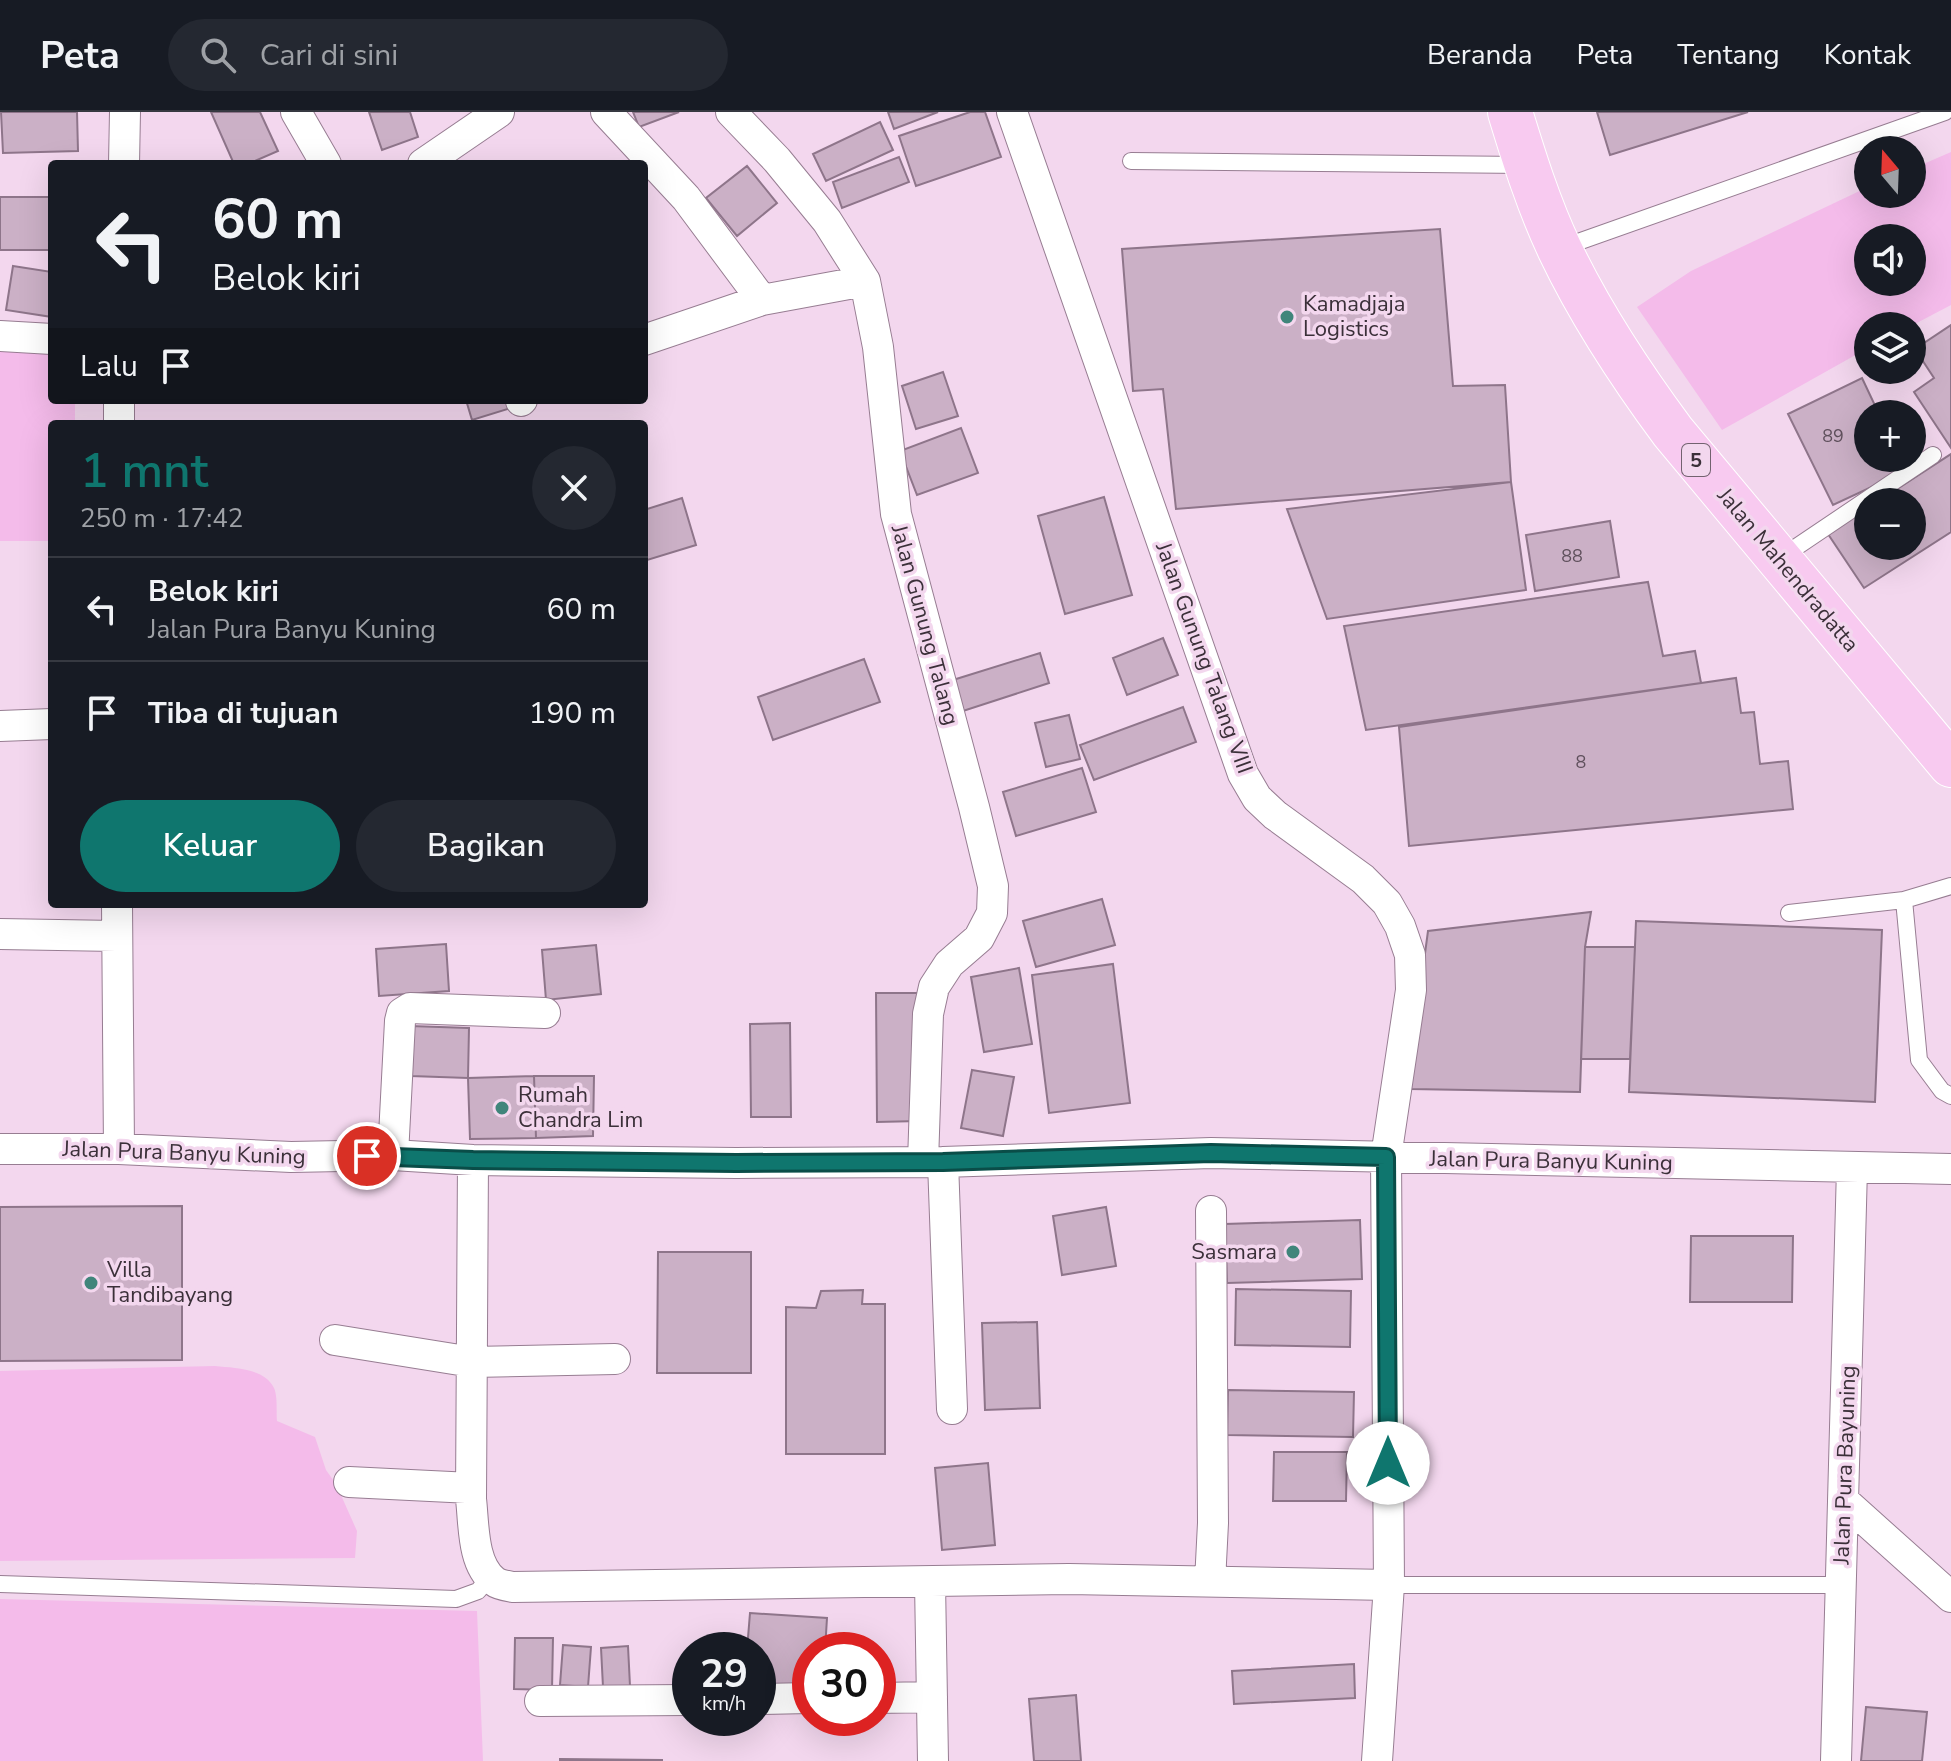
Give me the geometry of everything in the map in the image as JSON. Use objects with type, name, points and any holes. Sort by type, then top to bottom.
[{"type":"highway","name":"Jalan Mahendradatta","points":[[1510,112],[1559,248],[1631,375],[1673,432],[1951,765]]},
{"type":"street","points":[[124,160],[125,112]]},
{"type":"street","points":[[296,112],[324,160]]},
{"type":"street","points":[[429,160],[499,112]]},
{"type":"street","points":[[606,112],[686,198],[762,300]]},
{"type":"street","name":"Jalan Gunung Talang","points":[[731,112],[777,160],[827,221],[865,281],[878,347],[896,514],[993,886],[992,913],[979,938],[949,964],[934,987],[928,1014],[933,1162],[952,1409]]},
{"type":"street","name":"Jalan Gunung Talang VIII","points":[[1012,112],[1243,774],[1257,798],[1275,815],[1363,879],[1387,903],[1400,926],[1410,955],[1411,990],[1386,1157],[1389,1585],[1377,1761]]},
{"type":"street","points":[[648,339],[762,300],[865,281]]},
{"type":"street","points":[[0,336],[48,339]]},
{"type":"street","points":[[0,726],[48,724]]},
{"type":"street","points":[[117,908],[119,1149]]},
{"type":"street","points":[[0,934],[116,936]]},
{"type":"street","points":[[393,1155],[402,1013],[410,1008],[545,1013]]},
{"type":"street","name":"Jalan Pura Banyu Kuning","points":[[0,1149],[119,1149],[291,1157],[393,1155],[473,1160],[933,1162],[1211,1153],[1951,1169]]},
{"type":"street","points":[[473,1160],[471,1488],[477,1552],[485,1571],[496,1583],[513,1587],[1069,1579],[1389,1585]]},
{"type":"street","name":"Jalan Pura Bayuning","points":[[1836,1761],[1852,1168]]},
{"type":"street","points":[[1210,1582],[1213,1523],[1211,1211]]},
{"type":"street","points":[[335,1340],[472,1362],[615,1359]]},
{"type":"street","points":[[349,1482],[471,1488]]},
{"type":"street","points":[[1845,1502],[1951,1597]]},
{"type":"street","points":[[930,1582],[933,1761]]},
{"type":"street","points":[[896,1698],[932,1697]]},
{"type":"street","points":[[540,1701],[672,1700]]},
{"type":"lane","points":[[1559,248],[1945,112]]},
{"type":"lane","points":[[1131,161],[1527,165]]},
{"type":"lane","points":[[1779,559],[1933,455]]},
{"type":"lane","points":[[1789,913],[1904,900],[1951,886]]},
{"type":"lane","points":[[1904,900],[1919,1060],[1942,1091],[1951,1096]]},
{"type":"lane","points":[[0,1584],[456,1599],[478,1591],[490,1577]]},
{"type":"lane","points":[[1389,1585],[1842,1585]]},
{"type":"shaded area","points":[[1951,152],[1951,305],[1926,318],[1926,312],[1854,312],[1854,356],[1722,430],[1637,307],[1691,271],[1854,194],[1854,208],[1926,208],[1926,163]]},
{"type":"shaded area","points":[[48,342],[48,404],[75,404],[75,420],[48,420],[48,541],[0,541],[0,344]]},
{"type":"shaded area","points":[[215,1366],[248,1370],[263,1376],[274,1388],[277,1421],[315,1437],[326,1470],[336,1484],[357,1531],[355,1558],[0,1561],[0,1371]]},
{"type":"shaded area","points":[[0,1599],[477,1611],[483,1761],[0,1761]]},
{"type":"building","points":[[1,112],[77,112],[78,151],[3,153]]},
{"type":"building","points":[[211,112],[260,112],[278,151],[257,160],[232,160]]},
{"type":"building","points":[[369,112],[410,112],[418,137],[382,150]]},
{"type":"building","points":[[633,112],[679,112],[639,127]]},
{"type":"building","points":[[888,112],[938,112],[894,129]]},
{"type":"building","points":[[970,112],[985,112],[1001,157],[916,186],[899,136]]},
{"type":"building","points":[[1597,112],[1748,112],[1610,155]]},
{"type":"building","points":[[880,122],[893,150],[826,181],[813,154]]},
{"type":"building","points":[[899,157],[909,182],[842,208],[833,182]]},
{"type":"building","points":[[747,166],[777,203],[737,236],[706,198]]},
{"type":"building","points":[[0,197],[48,197],[48,250],[0,250]]},
{"type":"building","name":"Kamadjaja Logistics","points":[[1440,229],[1453,386],[1505,385],[1511,482],[1176,509],[1163,389],[1133,391],[1122,249]]},
{"type":"building","points":[[13,266],[48,271],[48,316],[6,310]]},
{"type":"building","points":[[1951,325],[1951,448],[1926,410],[1926,400],[1919,400],[1914,392],[1934,378],[1926,366],[1926,342]]},
{"type":"building","points":[[943,372],[958,416],[916,429],[902,386]]},
{"type":"building","points":[[1854,382],[1865,384],[1872,400],[1854,400],[1854,472],[1904,472],[1870,488],[1854,488],[1854,495],[1833,505],[1788,414]]},
{"type":"building","points":[[467,404],[513,404],[514,407],[472,420]]},
{"type":"building","points":[[961,428],[978,473],[917,495],[900,451]]},
{"type":"building","points":[[1951,454],[1951,532],[1926,548],[1926,488],[1899,488]]},
{"type":"building","points":[[1511,482],[1526,590],[1327,619],[1287,509]]},
{"type":"building","points":[[1104,497],[1132,595],[1065,614],[1038,516]]},
{"type":"building","points":[[682,498],[696,545],[648,560],[648,509]]},
{"type":"building","points":[[1854,517],[1854,560],[1908,560],[1864,588],[1828,534]]},
{"type":"building","points":[[1610,521],[1619,577],[1535,591],[1526,535]]},
{"type":"building","points":[[1648,582],[1663,656],[1695,651],[1701,683],[1366,730],[1344,626]]},
{"type":"building","points":[[1163,638],[1178,675],[1127,695],[1113,658]]},
{"type":"building","points":[[1040,653],[1049,683],[963,711],[953,680]]},
{"type":"building","points":[[864,659],[880,702],[773,740],[758,697]]},
{"type":"building","points":[[1736,678],[1741,713],[1754,712],[1760,764],[1788,761],[1793,809],[1409,846],[1399,727]]},
{"type":"building","points":[[1183,707],[1196,742],[1094,780],[1080,745]]},
{"type":"building","points":[[1069,715],[1080,759],[1046,767],[1035,723]]},
{"type":"building","points":[[1082,768],[1096,812],[1016,836],[1003,792]]},
{"type":"building","points":[[1102,899],[1115,945],[1036,967],[1023,921]]},
{"type":"building","points":[[1591,912],[1585,947],[1580,1092],[1411,1089],[1410,1065],[1428,931]]},
{"type":"building","points":[[1636,921],[1882,930],[1875,1102],[1629,1092]]},
{"type":"building","points":[[446,944],[449,991],[379,996],[376,949]]},
{"type":"building","points":[[596,945],[601,994],[546,1000],[542,950]]},
{"type":"building","points":[[1585,947],[1635,947],[1630,1059],[1581,1059]]},
{"type":"building","points":[[1113,964],[1130,1103],[1049,1113],[1032,975]]},
{"type":"building","points":[[1019,968],[1032,1044],[984,1052],[971,977]]},
{"type":"building","points":[[876,993],[918,993],[919,1121],[877,1122]]},
{"type":"building","points":[[790,1023],[791,1117],[751,1117],[750,1024]]},
{"type":"building","points":[[410,1026],[469,1028],[468,1078],[411,1076]]},
{"type":"building","points":[[972,1070],[1014,1077],[1003,1136],[961,1128]]},
{"type":"building","points":[[534,1076],[594,1076],[593,1136],[536,1138]]},
{"type":"building","name":"Rumah Chandra Lim","points":[[534,1076],[536,1138],[470,1139],[468,1078]]},
{"type":"building","name":"Villa Tandibayang","points":[[182,1206],[182,1360],[0,1361],[0,1207]]},
{"type":"building","points":[[1106,1207],[1116,1266],[1062,1275],[1053,1216]]},
{"type":"building","name":"Sasmara","points":[[1360,1220],[1362,1279],[1227,1283],[1225,1224]]},
{"type":"building","points":[[1691,1236],[1793,1236],[1792,1302],[1690,1302]]},
{"type":"building","points":[[658,1252],[751,1252],[751,1373],[657,1373]]},
{"type":"building","points":[[1236,1289],[1351,1291],[1350,1347],[1235,1345]]},
{"type":"building","points":[[863,1290],[862,1304],[885,1304],[885,1454],[786,1454],[786,1307],[816,1308],[821,1291]]},
{"type":"building","points":[[1037,1322],[1040,1408],[985,1410],[982,1323]]},
{"type":"building","points":[[1228,1390],[1354,1392],[1353,1437],[1227,1435]]},
{"type":"building","points":[[1274,1452],[1347,1452],[1346,1501],[1273,1501]]},
{"type":"building","points":[[988,1463],[995,1545],[942,1550],[935,1468]]},
{"type":"building","points":[[750,1613],[827,1618],[826,1632],[792,1632],[792,1685],[776,1684],[776,1632],[748,1632]]},
{"type":"building","points":[[515,1638],[553,1638],[552,1690],[514,1689]]},
{"type":"building","points":[[563,1645],[591,1647],[588,1687],[560,1685]]},
{"type":"building","points":[[628,1646],[630,1686],[603,1687],[601,1648]]},
{"type":"building","points":[[1354,1664],[1355,1698],[1234,1704],[1232,1671]]},
{"type":"building","points":[[1076,1695],[1081,1761],[1034,1761],[1029,1699]]},
{"type":"building","points":[[1866,1707],[1927,1712],[1922,1761],[1861,1761]]},
{"type":"building","points":[[662,1760],[662,1761],[560,1761]]},
{"type":"place","name":"Kamadjaja Logistics","points":[[1287,317]]},
{"type":"place","name":"Rumah Chandra Lim","points":[[502,1108]]},
{"type":"place","name":"Sasmara","points":[[1293,1252]]},
{"type":"place","name":"Villa Tandibayang","points":[[91,1283]]},
{"type":"route","points":[[367,1156],[736,1163],[943,1162],[1211,1153],[1386,1157],[1388,1463]]}]
